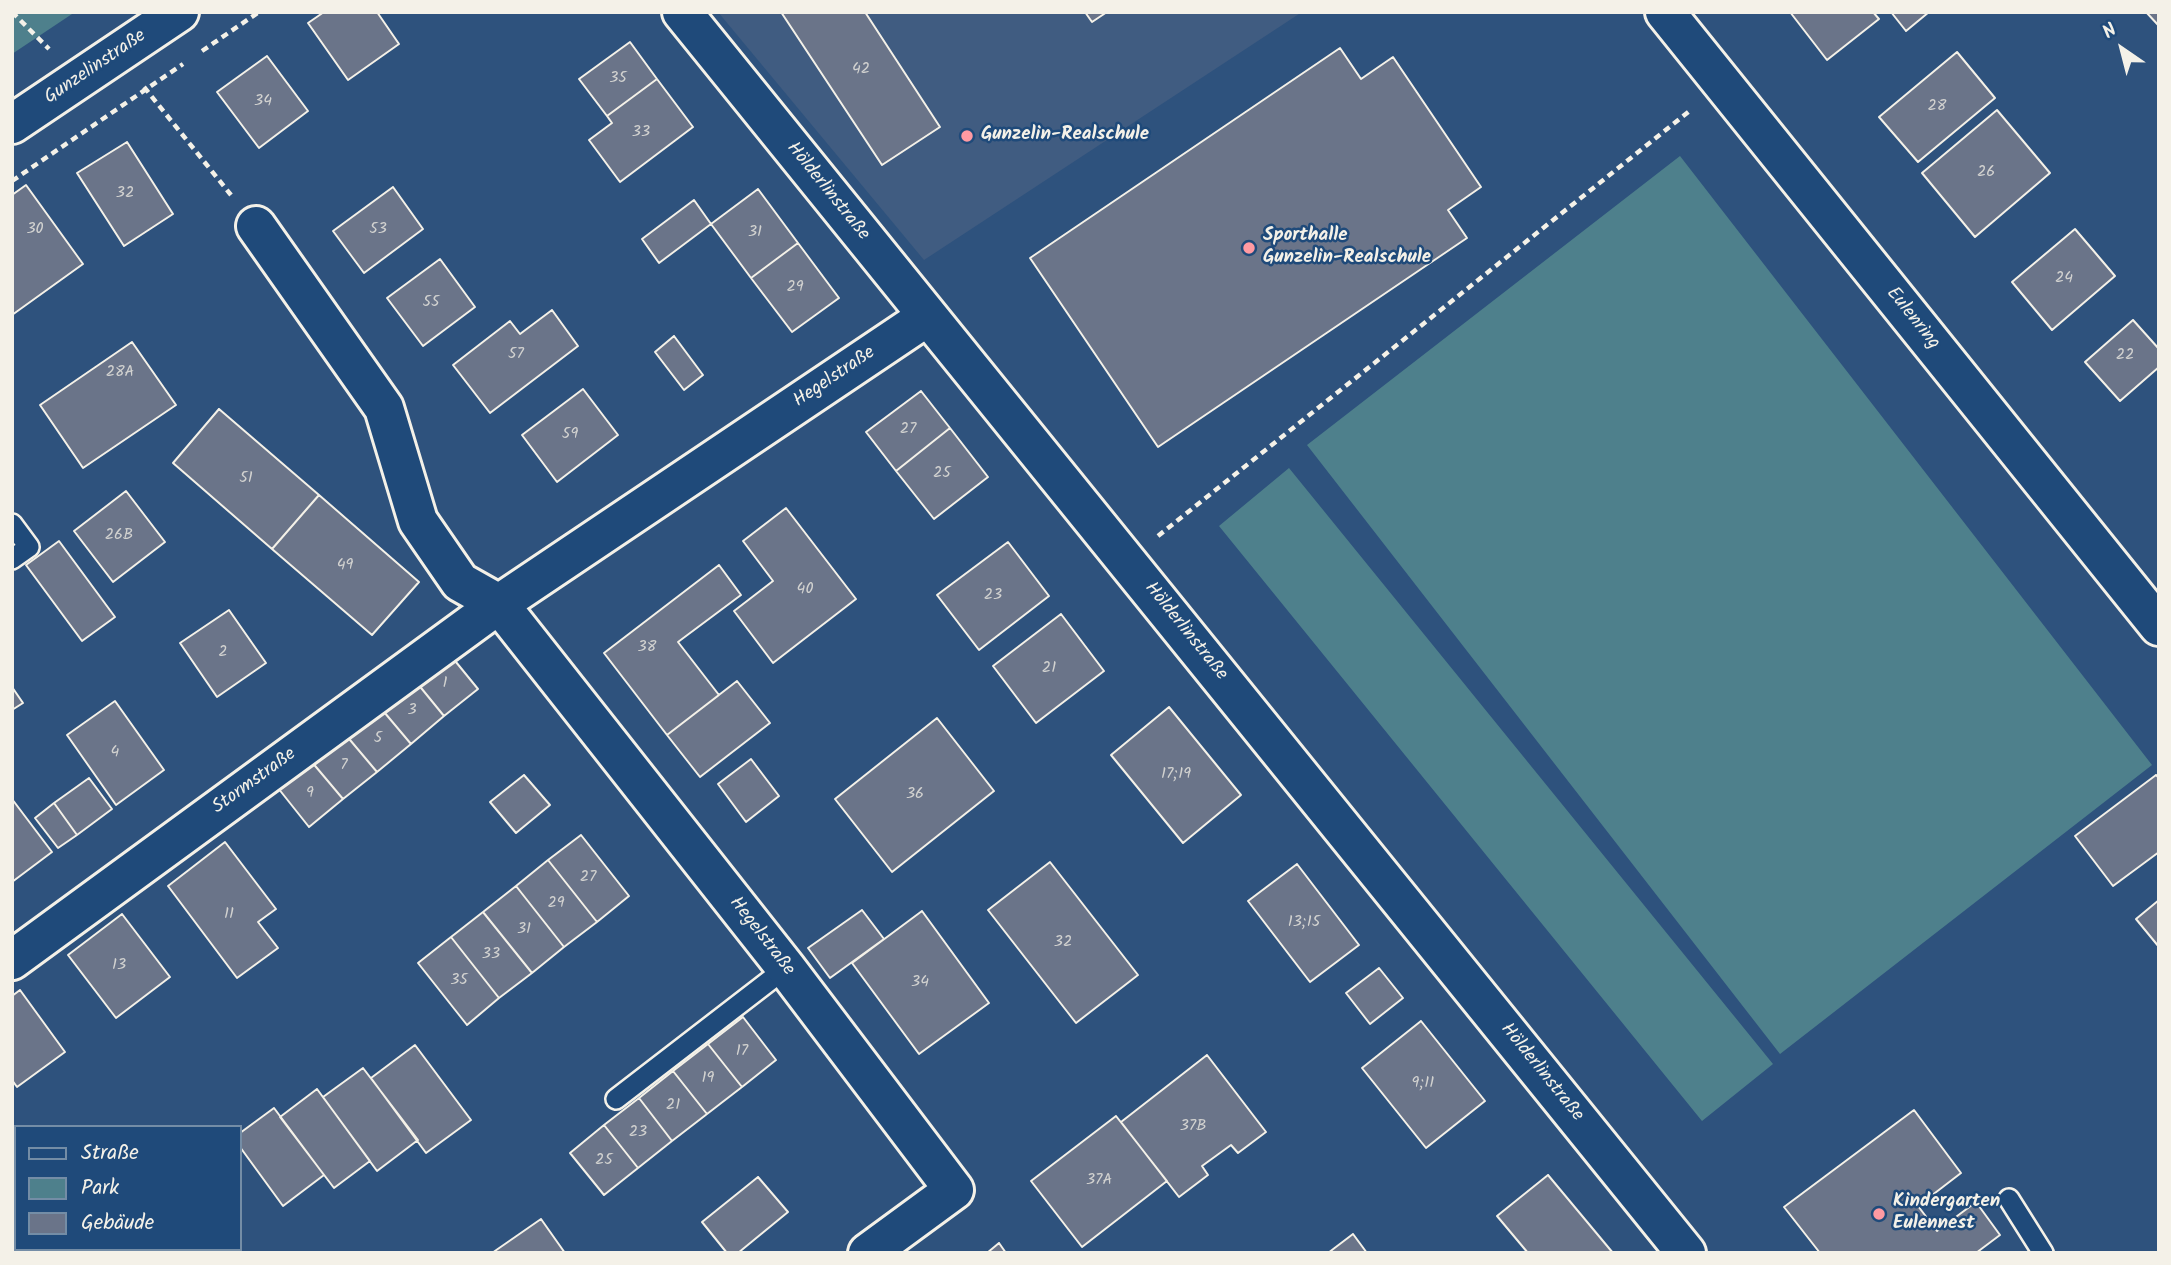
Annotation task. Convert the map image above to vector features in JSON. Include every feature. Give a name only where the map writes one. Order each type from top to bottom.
[{"type":"street","name":"Gunzelinstraße","points":[[12,124],[179,12]]},
{"type":"street","name":"Hölderlinstraße","points":[[682,12],[1686,1253]]},
{"type":"street","name":"Eulenring","points":[[1665,12],[2159,626]]},
{"type":"street","name":"Hegelstraße","points":[[256,226],[384,408],[418,521],[460,582],[499,604],[786,968],[954,1190],[869,1253]]},
{"type":"street","name":"Hegelstraße","points":[[499,604],[928,316]]},
{"type":"street","name":"Stormstraße","points":[[12,960],[499,604]]},
{"type":"lane","points":[[12,524],[29,547],[12,559]]},
{"type":"lane","points":[[616,1099],[786,968]]},
{"type":"lane","points":[[2009,1199],[2043,1253]]},
{"type":"path","points":[[12,12],[79,80]]},
{"type":"path","points":[[12,181],[259,12]]},
{"type":"path","points":[[117,54],[256,226]]},
{"type":"path","points":[[1127,561],[1723,84]]},
{"type":"shaded area","name":"Gunzelin-Realschule","points":[[718,12],[1302,12],[924,260]]},
{"type":"green space","points":[[12,12],[75,12],[12,54]]},
{"type":"green space","points":[[1680,156],[2152,765],[1780,1054],[1307,445]]},
{"type":"green space","points":[[1289,468],[1773,1064],[1702,1121],[1219,526]]},
{"type":"building","points":[[324,12],[377,12],[399,44],[348,80],[308,23]]},
{"type":"building","name":"Gunzelin-Realschule","points":[[781,12],[865,12],[940,127],[882,165]]},
{"type":"building","points":[[1085,12],[1107,12],[1092,22]]},
{"type":"building","points":[[1790,12],[1873,12],[1879,19],[1827,60]]},
{"type":"building","points":[[1891,12],[1929,12],[1906,31]]},
{"type":"building","points":[[2146,12],[2159,12],[2159,26]]},
{"type":"building","points":[[630,42],[657,79],[607,116],[579,79]]},
{"type":"building","name":"Sporthalle Gunzelin-Realschule","points":[[1340,48],[1361,79],[1393,57],[1481,187],[1448,210],[1467,238],[1158,447],[1030,258]]},
{"type":"building","points":[[1957,52],[1995,98],[1918,162],[1879,117]]},
{"type":"building","points":[[267,56],[308,111],[259,148],[217,92]]},
{"type":"building","points":[[657,79],[693,127],[620,182],[589,140],[612,123],[607,116]]},
{"type":"building","points":[[1997,110],[2050,173],[1975,237],[1922,173]]},
{"type":"building","points":[[127,142],[173,214],[124,246],[77,173]]},
{"type":"building","points":[[26,185],[83,264],[12,315],[12,195]]},
{"type":"building","points":[[393,187],[423,229],[364,273],[333,231]]},
{"type":"building","points":[[758,189],[798,243],[751,278],[711,224]]},
{"type":"building","points":[[694,200],[711,224],[659,263],[642,239]]},
{"type":"building","points":[[2075,229],[2115,276],[2052,330],[2012,282]]},
{"type":"building","points":[[798,243],[839,298],[792,332],[751,278]]},
{"type":"building","points":[[440,259],[475,307],[423,346],[387,298]]},
{"type":"building","points":[[552,310],[578,346],[490,413],[453,365],[510,321],[520,334]]},
{"type":"building","points":[[2133,320],[2159,349],[2159,367],[2120,401],[2085,362]]},
{"type":"building","points":[[674,336],[703,375],[684,390],[655,352]]},
{"type":"building","points":[[132,342],[176,405],[83,468],[40,405]]},
{"type":"building","points":[[583,389],[618,435],[557,482],[522,435]]},
{"type":"building","points":[[921,391],[950,428],[896,471],[866,432]]},
{"type":"building","points":[[219,409],[319,495],[272,549],[173,463]]},
{"type":"building","points":[[950,428],[988,477],[934,519],[896,471]]},
{"type":"building","points":[[126,491],[165,542],[113,582],[74,531]]},
{"type":"building","points":[[319,495],[419,582],[372,635],[272,549]]},
{"type":"building","points":[[786,508],[856,599],[773,663],[734,611],[773,581],[743,541]]},
{"type":"building","points":[[59,541],[115,617],[82,641],[26,565]]},
{"type":"building","points":[[1008,542],[1049,596],[979,650],[937,595]]},
{"type":"building","points":[[719,565],[741,595],[678,642],[719,695],[667,735],[604,653]]},
{"type":"building","points":[[229,610],[266,663],[217,697],[180,643]]},
{"type":"building","points":[[1061,614],[1104,671],[1036,723],[993,666]]},
{"type":"building","points":[[447,651],[478,689],[444,716],[413,678]]},
{"type":"building","points":[[413,678],[444,716],[411,744],[379,706]]},
{"type":"building","points":[[737,681],[770,723],[700,777],[667,735]]},
{"type":"building","points":[[12,687],[23,703],[12,710]]},
{"type":"building","points":[[115,701],[164,770],[116,805],[67,735]]},
{"type":"building","points":[[379,706],[411,744],[377,772],[345,734]]},
{"type":"building","points":[[1169,707],[1241,795],[1183,843],[1111,755]]},
{"type":"building","points":[[937,718],[994,791],[892,872],[835,799]]},
{"type":"building","points":[[345,734],[377,772],[343,799],[311,761]]},
{"type":"building","points":[[751,759],[779,796],[746,822],[718,784]]},
{"type":"building","points":[[311,761],[343,799],[309,827],[278,788]]},
{"type":"building","points":[[524,775],[550,805],[516,833],[490,802]]},
{"type":"building","points":[[2156,775],[2159,778],[2159,852],[2113,886],[2075,836]]},
{"type":"building","points":[[89,778],[112,809],[77,835],[54,803]]},
{"type":"building","points":[[12,799],[52,852],[12,882]]},
{"type":"building","points":[[54,803],[77,835],[58,848],[35,818]]},
{"type":"building","points":[[581,835],[629,896],[597,922],[548,860]]},
{"type":"building","points":[[225,842],[276,909],[258,922],[278,948],[237,978],[168,886]]},
{"type":"building","points":[[548,860],[597,922],[564,947],[516,886]]},
{"type":"building","points":[[1050,862],[1138,975],[1076,1023],[988,910]]},
{"type":"building","points":[[1297,864],[1359,945],[1310,982],[1248,901]]},
{"type":"building","points":[[516,886],[564,947],[532,973],[483,912]]},
{"type":"building","points":[[2159,900],[2159,947],[2136,919]]},
{"type":"building","points":[[862,910],[884,939],[830,978],[808,948]]},
{"type":"building","points":[[922,911],[989,1003],[919,1054],[852,963]]},
{"type":"building","points":[[483,912],[532,973],[499,998],[451,937]]},
{"type":"building","points":[[122,914],[170,977],[116,1018],[68,955]]},
{"type":"building","points":[[451,937],[499,998],[467,1025],[418,963]]},
{"type":"building","points":[[1379,968],[1403,998],[1370,1024],[1346,993]]},
{"type":"building","points":[[20,990],[65,1052],[17,1087],[12,1080],[12,996]]},
{"type":"building","points":[[743,1017],[776,1060],[742,1087],[708,1044]]},
{"type":"building","points":[[1421,1021],[1485,1101],[1426,1148],[1362,1068]]},
{"type":"building","points":[[708,1044],[742,1087],[707,1114],[673,1071]]},
{"type":"building","points":[[415,1045],[471,1120],[426,1153],[371,1078]]},
{"type":"building","points":[[1207,1055],[1266,1132],[1238,1153],[1231,1145],[1202,1166],[1208,1175],[1179,1197],[1121,1122]]},
{"type":"building","points":[[363,1068],[418,1140],[377,1171],[323,1097]]},
{"type":"building","points":[[673,1071],[707,1114],[672,1141],[639,1098]]},
{"type":"building","points":[[317,1089],[370,1161],[334,1188],[280,1117]]},
{"type":"building","points":[[639,1098],[672,1141],[638,1168],[604,1125]]},
{"type":"building","points":[[274,1108],[324,1175],[283,1206],[242,1150],[242,1132]]},
{"type":"building","points":[[1914,1110],[1961,1173],[1918,1206],[1937,1231],[1976,1202],[2000,1235],[1976,1253],[1820,1253],[1784,1207]]},
{"type":"building","points":[[1116,1116],[1167,1181],[1082,1247],[1031,1181]]},
{"type":"building","points":[[604,1125],[638,1168],[604,1195],[570,1153]]},
{"type":"building","points":[[1548,1175],[1613,1253],[1528,1253],[1497,1216]]},
{"type":"building","points":[[758,1177],[788,1212],[738,1253],[727,1253],[702,1222]]},
{"type":"building","points":[[541,1219],[565,1253],[492,1253]]},
{"type":"building","points":[[1353,1234],[1367,1253],[1328,1253]]},
{"type":"building","points":[[999,1243],[1006,1253],[987,1253]]},
{"type":"building","points":[[80,1251],[82,1253],[51,1253]]},
{"type":"building","points":[[80,1251],[198,1251],[196,1253]]},
{"type":"place","name":"Gunzelin-Realschule","points":[[967,136]]},
{"type":"place","name":"Sporthalle Gunzelin-Realschule","points":[[1249,248]]},
{"type":"place","name":"Kindergarten Eulennest","points":[[1879,1214]]}]
